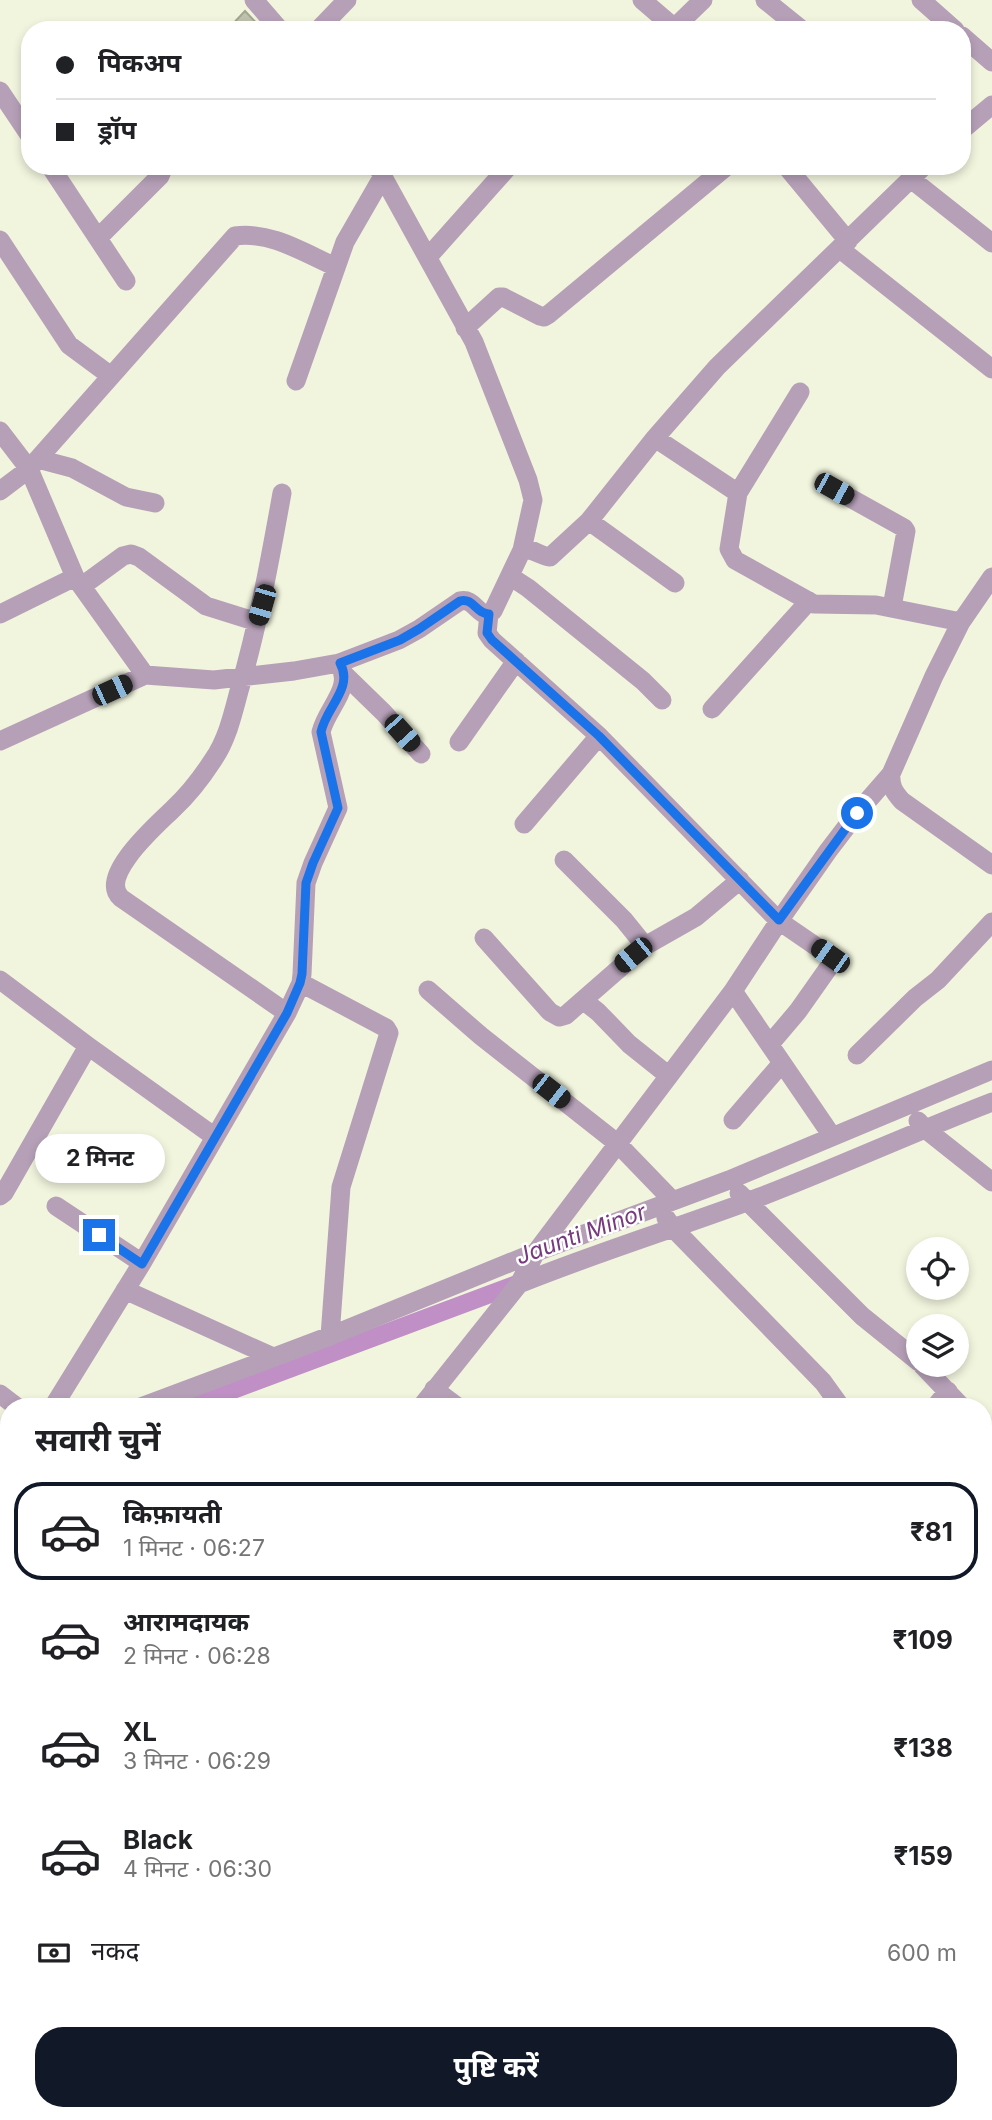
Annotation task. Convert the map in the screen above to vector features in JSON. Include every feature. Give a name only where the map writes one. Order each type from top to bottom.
[{"type":"street","points":[[254,0],[272,21]]},
{"type":"street","points":[[327,21],[347,0]]},
{"type":"street","points":[[642,0],[666,21]]},
{"type":"street","points":[[683,21],[703,0]]},
{"type":"street","points":[[765,0],[791,21]]},
{"type":"street","points":[[921,0],[945,21]]},
{"type":"street","points":[[971,44],[992,62]]},
{"type":"street","points":[[0,91],[21,122]]},
{"type":"street","points":[[971,122],[992,105]]},
{"type":"street","points":[[56,175],[126,281]]},
{"type":"street","points":[[98,238],[160,175]]},
{"type":"street","points":[[296,381],[345,242],[378,175]]},
{"type":"street","points":[[382,175],[474,342],[532,489],[533,500],[522,550],[511,577],[489,614],[487,633],[599,736],[779,920],[830,956],[831,962],[798,1010],[770,1044]]},
{"type":"street","points":[[428,257],[501,175]]},
{"type":"street","points":[[465,328],[499,297],[540,316],[550,314],[716,175]]},
{"type":"street","points":[[793,175],[844,245],[992,369]]},
{"type":"street","points":[[522,550],[529,549],[539,555],[550,556],[589,521],[655,438],[717,367],[915,175]]},
{"type":"street","points":[[919,175],[992,243]]},
{"type":"street","points":[[0,491],[34,464],[235,236],[257,235],[274,239],[336,267]]},
{"type":"street","points":[[0,240],[69,345],[111,376]]},
{"type":"street","points":[[800,392],[738,493],[729,549],[731,555],[735,560],[814,604],[853,603],[892,607],[961,622]]},
{"type":"street","points":[[0,431],[34,464],[78,581],[145,675]]},
{"type":"street","points":[[655,438],[738,493]]},
{"type":"street","points":[[34,464],[72,468],[125,496],[155,503]]},
{"type":"street","points":[[834,489],[904,527],[906,531],[892,607]]},
{"type":"street","points":[[282,493],[257,622],[221,748],[174,808],[135,846],[119,873],[116,889],[121,898],[287,1013]]},
{"type":"street","points":[[589,521],[675,583]]},
{"type":"street","points":[[0,614],[78,581],[131,554],[206,606],[257,622]]},
{"type":"street","points":[[511,577],[643,681],[662,700]]},
{"type":"street","points":[[428,1398],[733,991],[828,851],[891,774],[961,622],[992,577]]},
{"type":"street","points":[[0,741],[145,675],[214,680],[342,669],[400,640],[460,601],[465,600],[480,612],[489,614]]},
{"type":"street","points":[[712,709],[809,601]]},
{"type":"street","points":[[459,742],[516,661]]},
{"type":"street","points":[[342,669],[421,754]]},
{"type":"street","points":[[59,1398],[142,1264],[287,1013],[300,983],[306,883],[338,808],[321,732],[323,723],[344,685],[342,669]]},
{"type":"street","points":[[524,824],[599,736]]},
{"type":"street","points":[[891,774],[893,791],[902,801],[992,865]]},
{"type":"street","points":[[564,860],[624,920],[645,946]]},
{"type":"street","points":[[484,938],[554,1016],[566,1015],[645,946],[696,917],[740,880]]},
{"type":"street","points":[[857,1055],[915,998],[938,980],[992,922]]},
{"type":"street","points":[[0,979],[215,1137]]},
{"type":"street","points":[[300,983],[389,1032],[341,1186],[330,1336]]},
{"type":"street","points":[[428,990],[481,1036],[617,1143],[667,1214],[823,1382],[835,1398]]},
{"type":"street","points":[[733,991],[832,1136]]},
{"type":"street","points":[[584,1001],[629,1044],[669,1076]]},
{"type":"street","points":[[0,1196],[88,1046]]},
{"type":"street","points":[[733,1120],[782,1063]]},
{"type":"street","points":[[165,1398],[330,1336],[526,1269],[737,1190],[915,1117],[992,1070]]},
{"type":"street","points":[[526,1269],[737,1190],[832,1136],[992,1102]]},
{"type":"street","points":[[915,1117],[992,1182]]},
{"type":"street","points":[[737,1190],[862,1316],[906,1352]]},
{"type":"street","points":[[56,1206],[142,1264]]},
{"type":"street","points":[[125,1290],[273,1357]]},
{"type":"street","points":[[933,1377],[954,1398]]},
{"type":"street","points":[[434,1389],[446,1398]]},
{"type":"street","points":[[942,1398],[948,1391]]},
{"type":"building","points":[[245,11],[254,21],[236,21]]},
{"type":"waterway","name":"Jaunti Minor","points":[[211,1398],[525,1281]]},
{"type":"route","points":[[99,1235],[142,1264],[294,998],[302,974],[306,883],[338,808],[321,732],[323,723],[344,685],[345,675],[340,663],[400,640],[460,601],[471,603],[480,612],[489,614],[487,633],[492,640],[599,736],[779,920],[857,813]]}]
